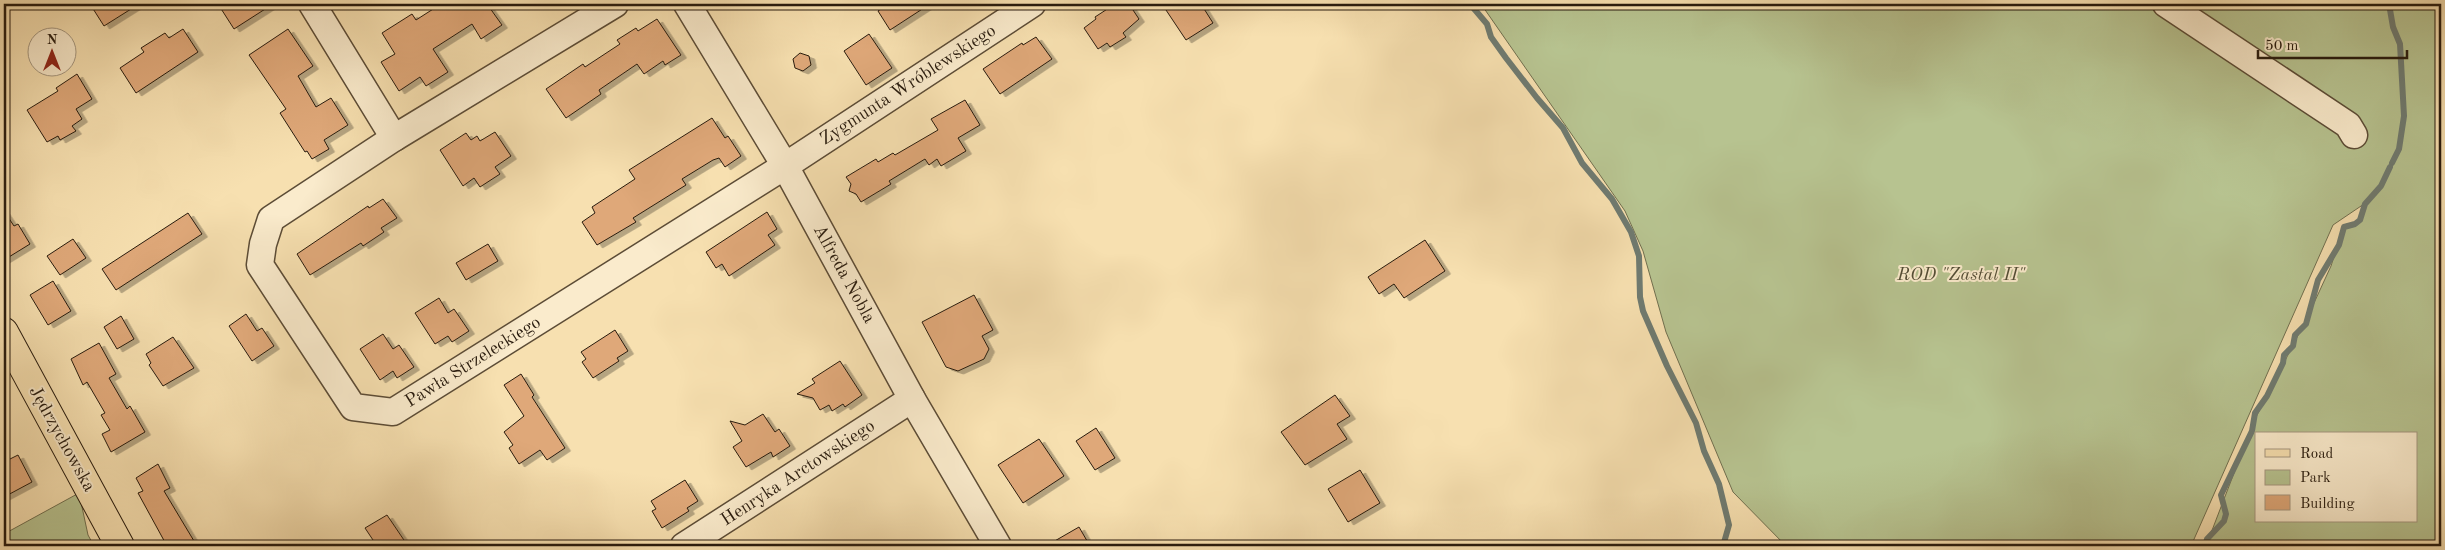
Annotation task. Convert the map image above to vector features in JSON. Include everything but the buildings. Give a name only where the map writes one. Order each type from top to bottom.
[{"type":"main road","name":"Jędrzychowska","points":[[4,332],[120,546]]},
{"type":"street","points":[[312,4],[394,138]]},
{"type":"street","name":"Pawła Strzeleckiego","points":[[615,4],[394,138],[271,219],[263,244],[260,265],[353,407],[393,412],[785,166]]},
{"type":"street","name":"Alfreda Nobla","points":[[687,4],[785,166],[912,399],[998,546]]},
{"type":"street","name":"Zygmunta Wróblewskiego","points":[[785,166],[1032,4]]},
{"type":"street","points":[[2166,4],[2348,125],[2354,135]]},
{"type":"street","name":"Henryka Arctowskiego","points":[[684,546],[912,399]]},
{"type":"green space","name":"ROD \"Zastal II\"","points":[[1481,4],[2441,4],[2441,546],[2206,546],[2254,421],[2308,316],[2331,266],[2343,229],[2358,222],[2364,204],[2333,225],[2191,546],[1786,546],[1733,492],[1666,332],[1643,251],[1625,211]]},
{"type":"green space","points":[[79,493],[88,535],[94,546],[4,546],[4,534]]},
{"type":"waterway","points":[[1470,4],[1487,24],[1491,37],[1506,58],[1563,128],[1582,163],[1612,199],[1631,232],[1639,256],[1640,297],[1643,311],[1667,366],[1696,423],[1704,451],[1719,484],[1729,525],[1723,546]]},
{"type":"waterway","points":[[2389,4],[2393,27],[2400,44],[2404,116],[2399,149],[2392,163]]},
{"type":"waterway","points":[[2205,546],[2207,539],[2224,521],[2226,514],[2221,495],[2252,431],[2255,413],[2267,396],[2283,363],[2284,355],[2293,346],[2295,335],[2306,324],[2318,280],[2339,245],[2344,227],[2355,224],[2360,220],[2365,204],[2381,186],[2390,167]]}]
